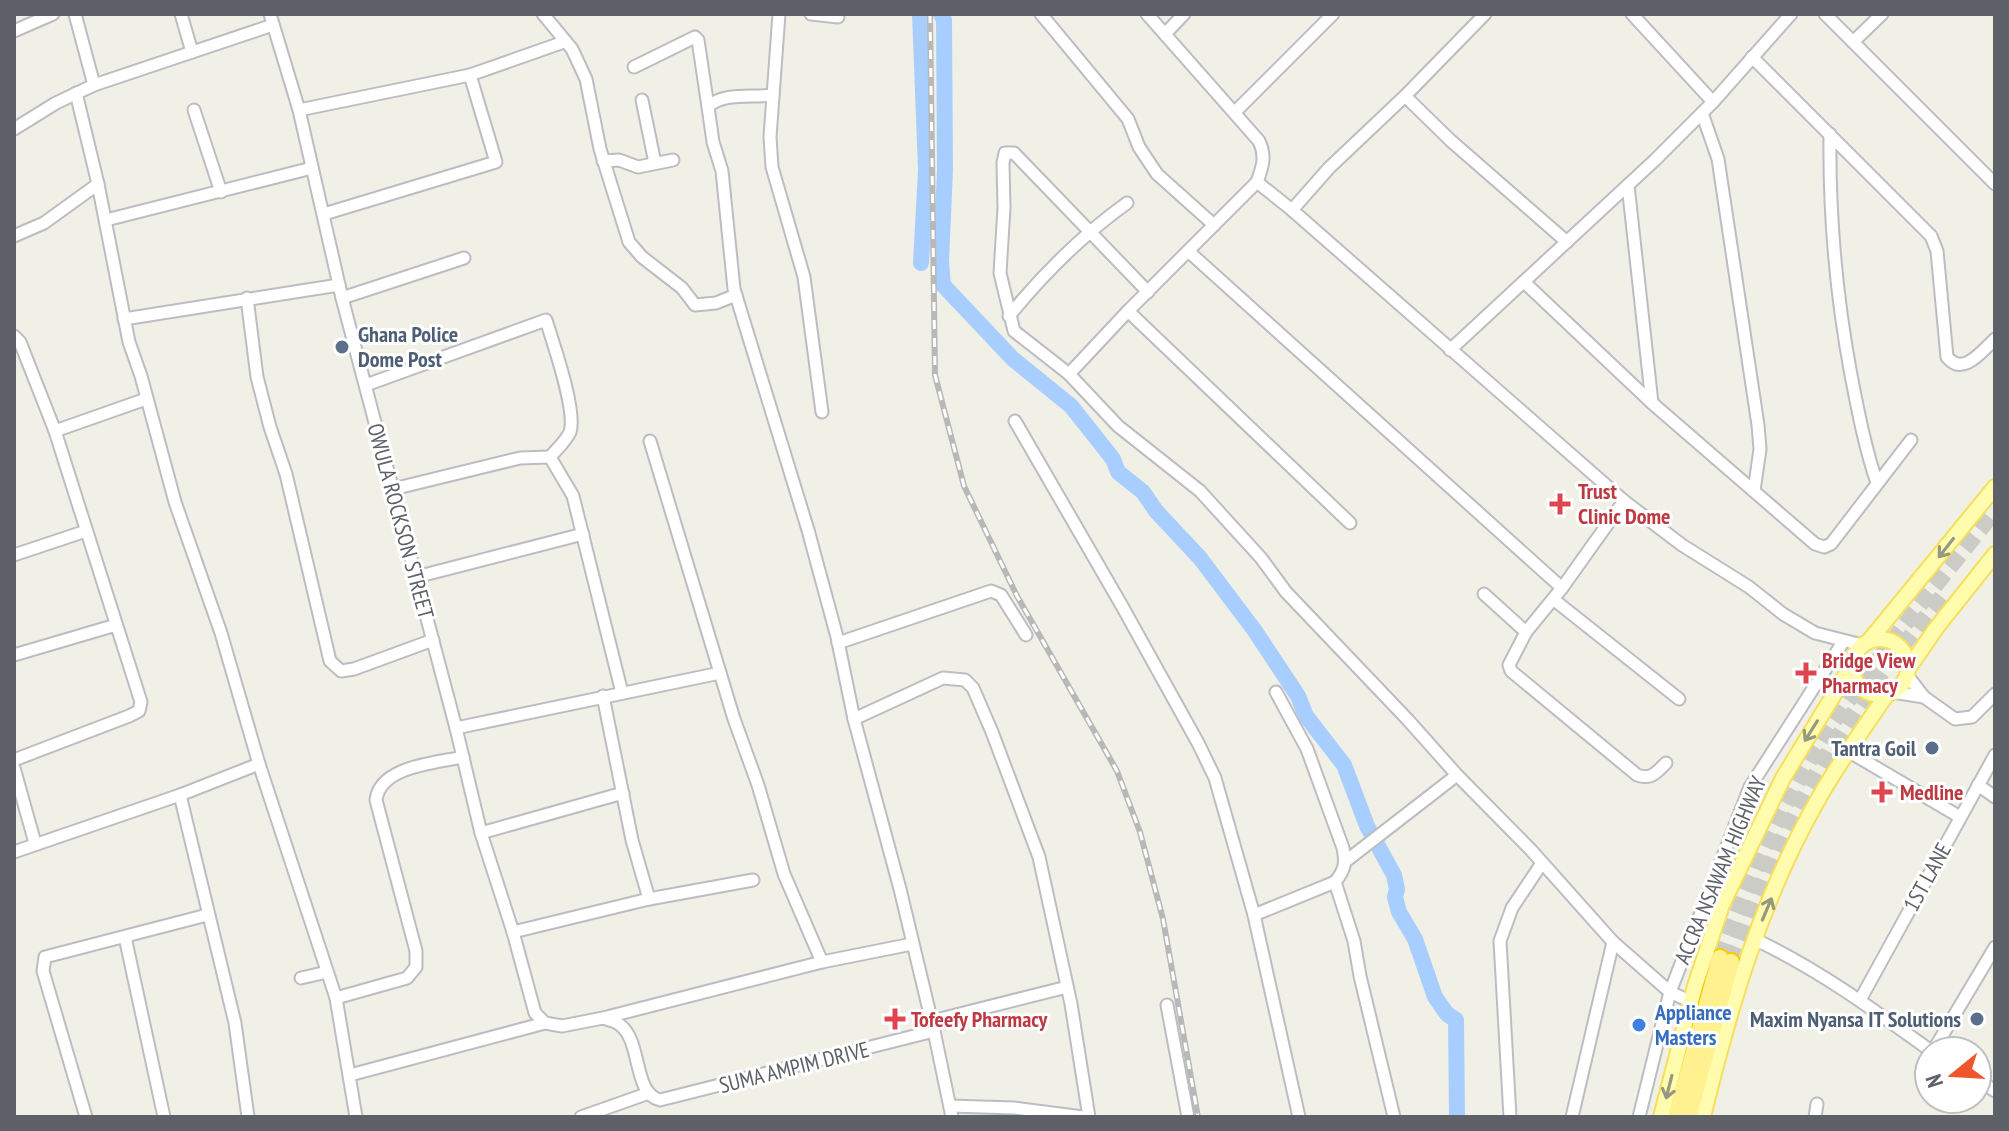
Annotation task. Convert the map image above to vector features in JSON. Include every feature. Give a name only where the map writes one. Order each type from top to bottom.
[{"type":"highway","points":[[1676,1117],[1725,960],[1688,1117]]},
{"type":"main road","points":[[1661,1117],[1691,1002],[1722,905],[1783,778],[1866,643],[1995,487]]},
{"type":"main road","points":[[1703,1117],[1754,939],[1790,854],[1819,797],[1890,693],[1904,682],[1937,627],[1995,554]]},
{"type":"main road","points":[[1866,643],[1884,639],[1893,642],[1906,655],[1908,672]]},
{"type":"main road","points":[[1852,663],[1855,680],[1863,689],[1872,694],[1890,693]]},
{"type":"street","points":[[14,31],[53,14]]},
{"type":"street","points":[[75,14],[94,85]]},
{"type":"street","points":[[181,14],[192,52]]},
{"type":"street","points":[[543,14],[579,62],[586,79],[603,161],[629,242],[642,257],[682,288],[695,305],[716,303],[736,295]]},
{"type":"street","points":[[779,14],[770,137],[772,167],[804,277],[822,412]]},
{"type":"street","points":[[811,14],[838,17]]},
{"type":"street","points":[[1041,14],[1128,119],[1139,147],[1157,174],[1214,225]]},
{"type":"street","points":[[1069,374],[1257,182],[1263,167],[1264,153],[1259,141],[1147,14]]},
{"type":"street","points":[[1165,34],[1184,14]]},
{"type":"street","points":[[1235,112],[1333,14]]},
{"type":"street","points":[[1292,210],[1329,168],[1485,14]]},
{"type":"street","points":[[1632,14],[1713,102]]},
{"type":"street","points":[[1450,350],[1702,113],[1791,14]]},
{"type":"street","points":[[1825,14],[1995,184]]},
{"type":"street","points":[[1853,42],[1882,14]]},
{"type":"street","points":[[14,129],[94,85],[192,52],[272,17]]},
{"type":"street","name":"OWULA ROCKSON STREET","points":[[272,17],[299,110],[342,298],[481,833],[535,1013],[545,1023]]},
{"type":"street","points":[[634,67],[695,37],[698,40],[713,142],[722,171],[736,295],[808,530],[838,643],[854,719],[900,889],[951,1112],[1014,1108],[1083,1117]]},
{"type":"street","points":[[299,110],[470,75],[564,42]]},
{"type":"street","points":[[1752,57],[1931,236],[1937,251],[1947,357],[1953,364],[1961,366],[1969,363],[1995,339]]},
{"type":"street","points":[[324,214],[496,162],[470,75]]},
{"type":"street","points":[[76,93],[106,220],[124,319],[175,502],[221,633],[259,764],[336,998],[356,1117]]},
{"type":"street","points":[[708,107],[725,98],[773,95]]},
{"type":"street","points":[[1405,96],[1450,140],[1567,242]]},
{"type":"street","points":[[642,100],[655,163]]},
{"type":"street","points":[[194,110],[221,192]]},
{"type":"street","points":[[1702,113],[1718,159],[1758,425],[1760,449],[1754,491]]},
{"type":"street","points":[[1830,134],[1831,210],[1843,329],[1865,444],[1877,483]]},
{"type":"street","points":[[1148,292],[1014,153],[1005,153],[1000,273],[1014,331],[1069,374],[1118,426],[1200,491],[1261,558],[1286,592],[1613,942],[1670,992],[1691,1002]]},
{"type":"street","points":[[603,161],[619,160],[638,167],[673,160]]},
{"type":"street","points":[[106,220],[312,168]]},
{"type":"street","points":[[1257,182],[1624,501],[1682,545],[1815,633],[1840,643],[1866,643]]},
{"type":"street","points":[[14,236],[44,223],[98,184]]},
{"type":"street","points":[[1628,185],[1652,403]]},
{"type":"street","points":[[1009,316],[1038,281],[1089,231],[1127,203]]},
{"type":"street","points":[[1188,251],[1562,588]]},
{"type":"street","points":[[342,298],[464,258]]},
{"type":"street","points":[[1524,282],[1652,403],[1815,544],[1824,547],[1831,544],[1911,440]]},
{"type":"street","points":[[124,319],[339,285]]},
{"type":"street","points":[[247,298],[257,377],[286,474],[330,661],[341,671],[354,669],[433,640]]},
{"type":"street","points":[[1128,311],[1350,523]]},
{"type":"street","points":[[366,385],[546,320],[561,374],[572,423],[567,437],[550,457],[520,458],[393,489]]},
{"type":"street","points":[[14,336],[20,342],[55,431],[141,702],[139,711],[14,760]]},
{"type":"street","points":[[55,431],[146,399]]},
{"type":"street","points":[[1015,421],[1215,778],[1254,915],[1299,1117]]},
{"type":"street","points":[[650,441],[784,874],[822,962]]},
{"type":"street","points":[[550,457],[573,496],[622,693]]},
{"type":"street","points":[[1624,501],[1562,588],[1526,632],[1510,661],[1511,671],[1637,775],[1645,778],[1652,776],[1666,763]]},
{"type":"street","points":[[14,555],[86,531]]},
{"type":"street","points":[[416,577],[583,534]]},
{"type":"street","points":[[838,643],[991,591],[1001,595],[1026,635]]},
{"type":"street","points":[[1484,594],[1526,632]]},
{"type":"street","points":[[1553,599],[1679,699]]},
{"type":"street","points":[[14,655],[116,625]]},
{"type":"street","points":[[1840,643],[1852,663]]},
{"type":"street","name":"ACCRA NSAWAM HIGHWAY","points":[[1639,1117],[1670,992],[1750,787],[1840,643]]},
{"type":"street","points":[[1908,672],[1924,697],[1955,719],[1967,719],[1995,694]]},
{"type":"street","points":[[456,728],[720,673]]},
{"type":"street","points":[[854,719],[943,678],[965,680],[973,688],[1039,857],[1067,987],[1089,1117]]},
{"type":"street","points":[[1254,915],[1335,882],[1343,872],[1346,861],[1307,749],[1276,692]]},
{"type":"street","points":[[1890,693],[1924,697]]},
{"type":"street","points":[[603,696],[632,840],[649,899]]},
{"type":"street","points":[[1848,751],[1960,817]]},
{"type":"street","name":"1ST LANE","points":[[1860,1000],[1995,755]]},
{"type":"street","points":[[336,998],[407,978],[416,967],[416,951],[376,800],[377,791],[390,776],[463,757]]},
{"type":"street","points":[[14,852],[180,795],[259,764]]},
{"type":"street","points":[[14,768],[35,843]]},
{"type":"street","points":[[1346,861],[1457,775]]},
{"type":"street","points":[[1978,785],[1995,797]]},
{"type":"street","points":[[481,833],[623,793]]},
{"type":"street","points":[[180,795],[235,1023],[248,1117]]},
{"type":"street","points":[[1510,1117],[1500,941],[1512,908],[1542,863]]},
{"type":"street","points":[[513,932],[649,899],[753,880]]},
{"type":"street","points":[[1335,882],[1354,941],[1394,1117]]},
{"type":"street","points":[[86,1117],[42,963],[45,957],[207,915]]},
{"type":"street","points":[[125,937],[164,1117]]},
{"type":"street","points":[[1754,939],[1784,953],[1860,1000],[1913,1038]]},
{"type":"street","points":[[1572,1117],[1613,942]]},
{"type":"street","points":[[350,1075],[545,1023],[562,1026],[603,1018],[822,962],[912,944]]},
{"type":"street","points":[[1942,1035],[1995,947]]},
{"type":"street","points":[[301,978],[327,972]]},
{"type":"street","name":"SUMA AMPIM DRIVE","points":[[581,1117],[651,1096],[660,1100],[676,1096],[1067,987]]},
{"type":"street","points":[[1167,1005],[1188,1117]]},
{"type":"street","points":[[603,1018],[619,1023],[628,1033],[651,1096]]},
{"type":"street","points":[[1815,1117],[1817,1104]]},
{"type":"waterway","points":[[920,14],[926,170],[921,263]]},
{"type":"waterway","points":[[941,14],[944,20],[943,285],[1013,359],[1071,406],[1113,459],[1118,472],[1143,492],[1156,511],[1200,558],[1255,631],[1298,696],[1306,716],[1344,765],[1367,826],[1394,875],[1399,912],[1415,939],[1435,997],[1447,1014],[1456,1020],[1457,1117]]},
{"type":"tunnel","points":[[1720,958],[1768,840],[1812,756],[1868,673],[1995,511]]},
{"type":"tunnel","points":[[1731,962],[1755,901],[1811,783],[1868,692],[1943,595]]},
{"type":"railway","points":[[930,14],[935,375],[964,486],[1017,596],[1117,771],[1140,832],[1163,919],[1198,1117]]},
{"type":"place","name":"Ghana Police Dome Post","points":[[342,347]]},
{"type":"place","name":"Trust Clinic Dome","points":[[1560,504]]},
{"type":"place","name":"Bridge View Pharmacy","points":[[1806,673]]},
{"type":"place","name":"Tantra Goil","points":[[1932,748]]},
{"type":"place","name":"Medline","points":[[1882,792]]},
{"type":"place","name":"Tofeefy Pharmacy","points":[[895,1019]]},
{"type":"place","name":"Maxim Nyansa IT Solutions","points":[[1977,1019]]},
{"type":"place","name":"Appliance Masters","points":[[1639,1025]]}]
